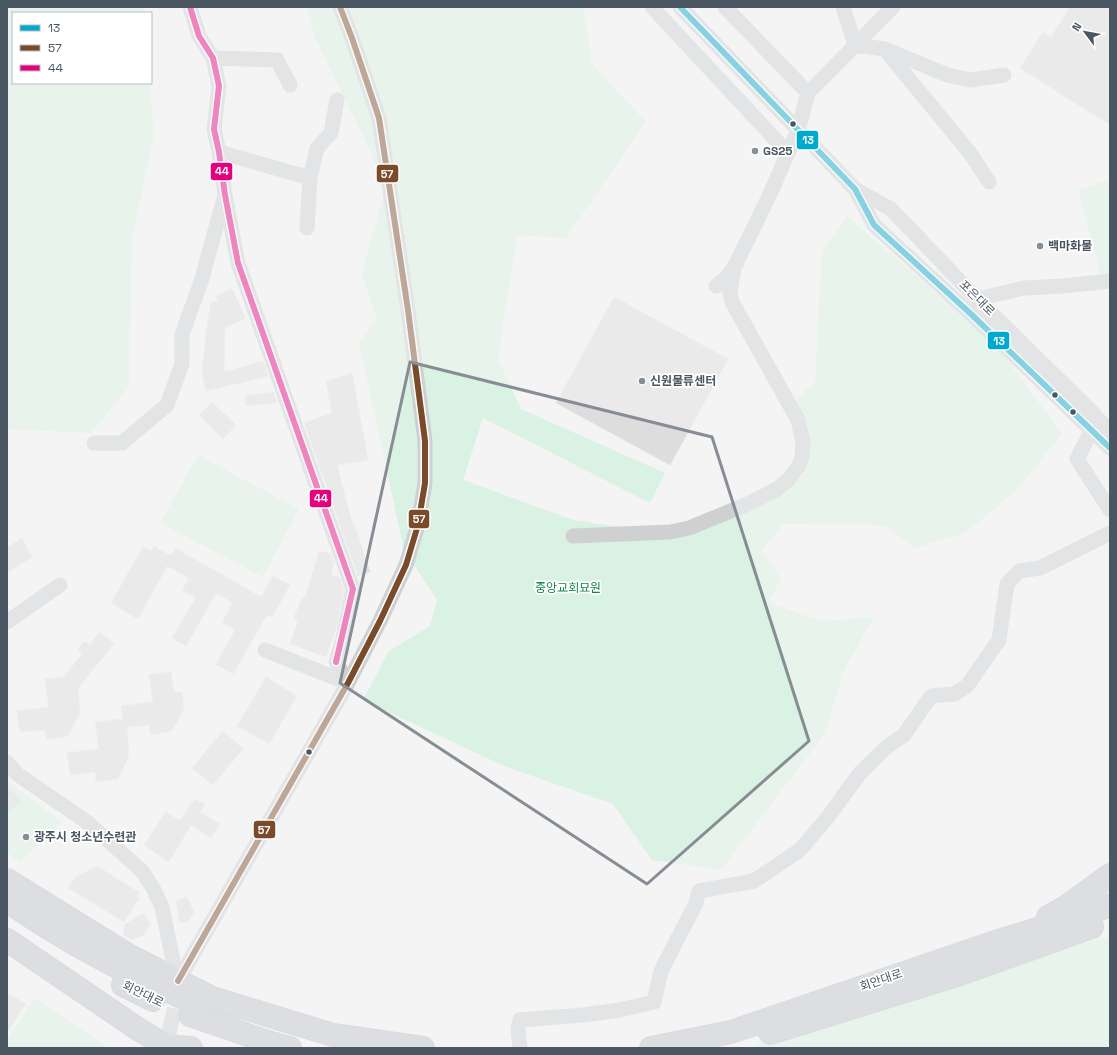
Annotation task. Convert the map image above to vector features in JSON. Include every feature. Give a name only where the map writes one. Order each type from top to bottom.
[{"type":"highway","points":[[1012,936],[1066,907],[1110,875]]},
{"type":"highway","points":[[7,880],[128,955],[183,1002],[268,1042],[290,1048]]},
{"type":"highway","name":"회안대로","points":[[7,901],[40,923],[116,967],[155,993]]},
{"type":"highway","name":"회안대로","points":[[651,1048],[731,1032],[868,984],[1012,936],[1081,916],[1110,905]]},
{"type":"highway","name":"회안대로","points":[[7,916],[62,952],[155,993]]},
{"type":"highway","name":"회안대로","points":[[718,1048],[960,974],[1110,920]]},
{"type":"highway","points":[[1072,934],[1110,929]]},
{"type":"highway","points":[[7,940],[166,1047],[191,1048]]},
{"type":"highway","points":[[155,993],[264,1027],[298,1036],[358,1048]]},
{"type":"highway","points":[[183,1002],[212,998],[333,1036],[423,1048]]},
{"type":"street","points":[[190,7],[199,36],[213,58],[219,86],[214,129],[238,263],[353,589],[343,638],[336,662],[348,683]]},
{"type":"street","points":[[166,1047],[183,1002],[380,621],[406,565],[418,525],[425,483],[425,441],[408,310],[379,118],[340,7]]},
{"type":"street","points":[[652,7],[788,153]]},
{"type":"street","name":"포은대로","points":[[680,7],[855,189],[874,224],[972,315],[1110,448]]},
{"type":"street","points":[[725,7],[808,92]]},
{"type":"street","points":[[843,7],[856,45]]},
{"type":"street","points":[[573,536],[670,532],[689,528],[750,503],[777,489],[788,480],[798,467],[802,457],[803,443],[798,420],[732,302],[730,283],[734,268],[798,130],[808,92],[893,7]]},
{"type":"street","points":[[856,45],[885,49],[947,75],[970,80],[1004,75]]},
{"type":"street","points":[[885,49],[970,153],[989,182]]},
{"type":"street","points":[[213,58],[277,60],[290,85]]},
{"type":"street","points":[[307,228],[310,178],[317,148],[332,133],[337,100]]},
{"type":"street","points":[[219,152],[310,178]]},
{"type":"street","name":"포은대로","points":[[855,189],[891,210],[977,299],[1091,411],[1110,432]]},
{"type":"street","points":[[94,443],[122,443],[167,405],[182,364],[182,334],[200,282],[225,195]]},
{"type":"street","points":[[716,286],[725,279],[734,268]]},
{"type":"street","points":[[977,299],[1024,288],[1110,281]]},
{"type":"street","points":[[1091,411],[1110,422]]},
{"type":"street","points":[[1092,430],[1077,459],[1110,510]]},
{"type":"street","points":[[520,1048],[518,1028],[520,1020],[583,1015],[612,1011],[654,1002],[661,971],[696,903],[699,891],[754,881],[800,850],[828,817],[860,773],[888,746],[904,735],[931,696],[954,694],[967,686],[999,640],[1007,584],[1019,570],[1040,568],[1110,533]]},
{"type":"street","points":[[7,622],[60,586]]},
{"type":"street","points":[[265,650],[348,683]]},
{"type":"street","points":[[7,762],[17,774],[87,822],[142,871],[153,888],[162,907],[183,1002]]},
{"type":"highlighted area","points":[[410,362],[712,437],[809,741],[647,884],[340,683]]},
{"type":"green space","points":[[7,7],[144,7],[145,12],[12,12],[12,84],[150,84],[154,134],[132,239],[129,387],[91,433],[7,429]]},
{"type":"green space","name":"중앙교회묘원","points":[[307,7],[583,7],[592,64],[646,122],[566,238],[517,235],[498,358],[521,409],[665,473],[650,503],[483,418],[463,480],[573,520],[620,527],[704,529],[787,490],[804,473],[809,448],[796,400],[815,381],[822,251],[847,216],[993,342],[1062,433],[1037,466],[1014,492],[965,533],[915,548],[884,525],[783,524],[762,551],[781,579],[769,602],[819,621],[874,617],[844,670],[824,735],[721,870],[652,860],[613,804],[504,766],[363,700],[389,651],[430,626],[437,600],[404,550],[359,343],[377,319],[362,273],[385,191],[370,150],[315,38]]},
{"type":"green space","points":[[1110,180],[1110,273],[1101,276],[1078,189]]},
{"type":"green space","points":[[198,455],[299,509],[263,577],[160,523]]},
{"type":"green space","name":"광주시 청소년수련관","points":[[7,781],[62,822],[19,862],[7,852]]},
{"type":"green space","points":[[1110,937],[1110,1048],[758,1048],[756,1045],[1092,941]]},
{"type":"green space","points":[[34,998],[109,1048],[7,1048],[7,1041]]},
{"type":"building","points":[[1070,7],[1110,7],[1110,125],[1020,68],[1043,32],[1051,37]]},
{"type":"building","points":[[232,288],[245,318],[225,328],[224,372],[263,361],[268,376],[206,391],[202,374],[206,332],[211,302],[218,301],[216,296]]},
{"type":"building","name":"신원물류센터","points":[[614,297],[728,359],[670,465],[556,403]]},
{"type":"building","points":[[352,373],[368,460],[337,465],[353,526],[355,526],[370,572],[358,576],[304,423],[332,413],[326,381]]},
{"type":"building","points":[[274,392],[277,403],[246,406],[245,396]]},
{"type":"building","points":[[212,402],[236,425],[223,439],[199,415]]},
{"type":"building","points":[[22,538],[32,557],[7,573],[7,548]]},
{"type":"building","points":[[154,546],[171,556],[175,548],[261,597],[273,576],[290,585],[272,617],[267,615],[233,674],[216,664],[235,630],[222,622],[233,603],[216,593],[186,646],[172,638],[196,597],[182,590],[189,578],[167,566],[138,619],[111,603],[143,547],[151,551]]},
{"type":"building","points":[[319,551],[331,554],[334,563],[331,575],[340,578],[344,590],[336,628],[326,657],[290,644],[298,620],[294,618],[302,597],[305,598]]},
{"type":"building","points":[[100,632],[114,644],[78,688],[80,713],[68,736],[47,739],[45,730],[20,732],[17,711],[49,707],[45,679],[64,677],[82,654],[77,650],[84,641],[89,645]]},
{"type":"building","points":[[171,672],[174,692],[182,692],[184,708],[172,731],[151,735],[149,725],[127,727],[129,756],[118,779],[96,782],[95,772],[70,775],[67,753],[99,749],[95,722],[123,719],[121,706],[153,702],[149,674]]},
{"type":"building","points":[[266,677],[297,696],[269,744],[237,726]]},
{"type":"building","points":[[223,731],[243,749],[213,785],[192,768]]},
{"type":"building","points":[[7,786],[22,801],[7,813]]},
{"type":"building","points":[[194,799],[205,804],[200,812],[220,824],[211,838],[191,825],[169,862],[144,845],[166,812],[180,821]]},
{"type":"building","points":[[97,866],[139,892],[136,897],[139,898],[124,922],[68,888],[76,877]]},
{"type":"building","points":[[187,897],[194,912],[187,922],[180,923],[176,901]]},
{"type":"building","points":[[144,913],[150,924],[144,935],[132,940],[123,935],[125,924]]},
{"type":"building","points":[[7,993],[26,1004],[7,1032]]},
{"type":"tunnel","points":[[171,1023],[179,991]]},
{"type":"transit line","name":"44","points":[[190,7],[199,36],[213,58],[219,86],[214,129],[238,263],[353,589],[336,662]]},
{"type":"transit line","name":"57","points":[[178,981],[348,683],[380,621],[406,565],[418,525],[425,483],[425,441],[408,310],[379,118],[340,7]]},
{"type":"transit line","name":"13","points":[[680,7],[855,189],[874,225],[972,315],[1110,448]]},
{"type":"place","name":"GS25","points":[[755,151]]},
{"type":"place","name":"백마화물","points":[[1040,246]]},
{"type":"place","name":"신원물류센터","points":[[642,381]]},
{"type":"place","name":"광주시 청소년수련관","points":[[26,837]]}]
